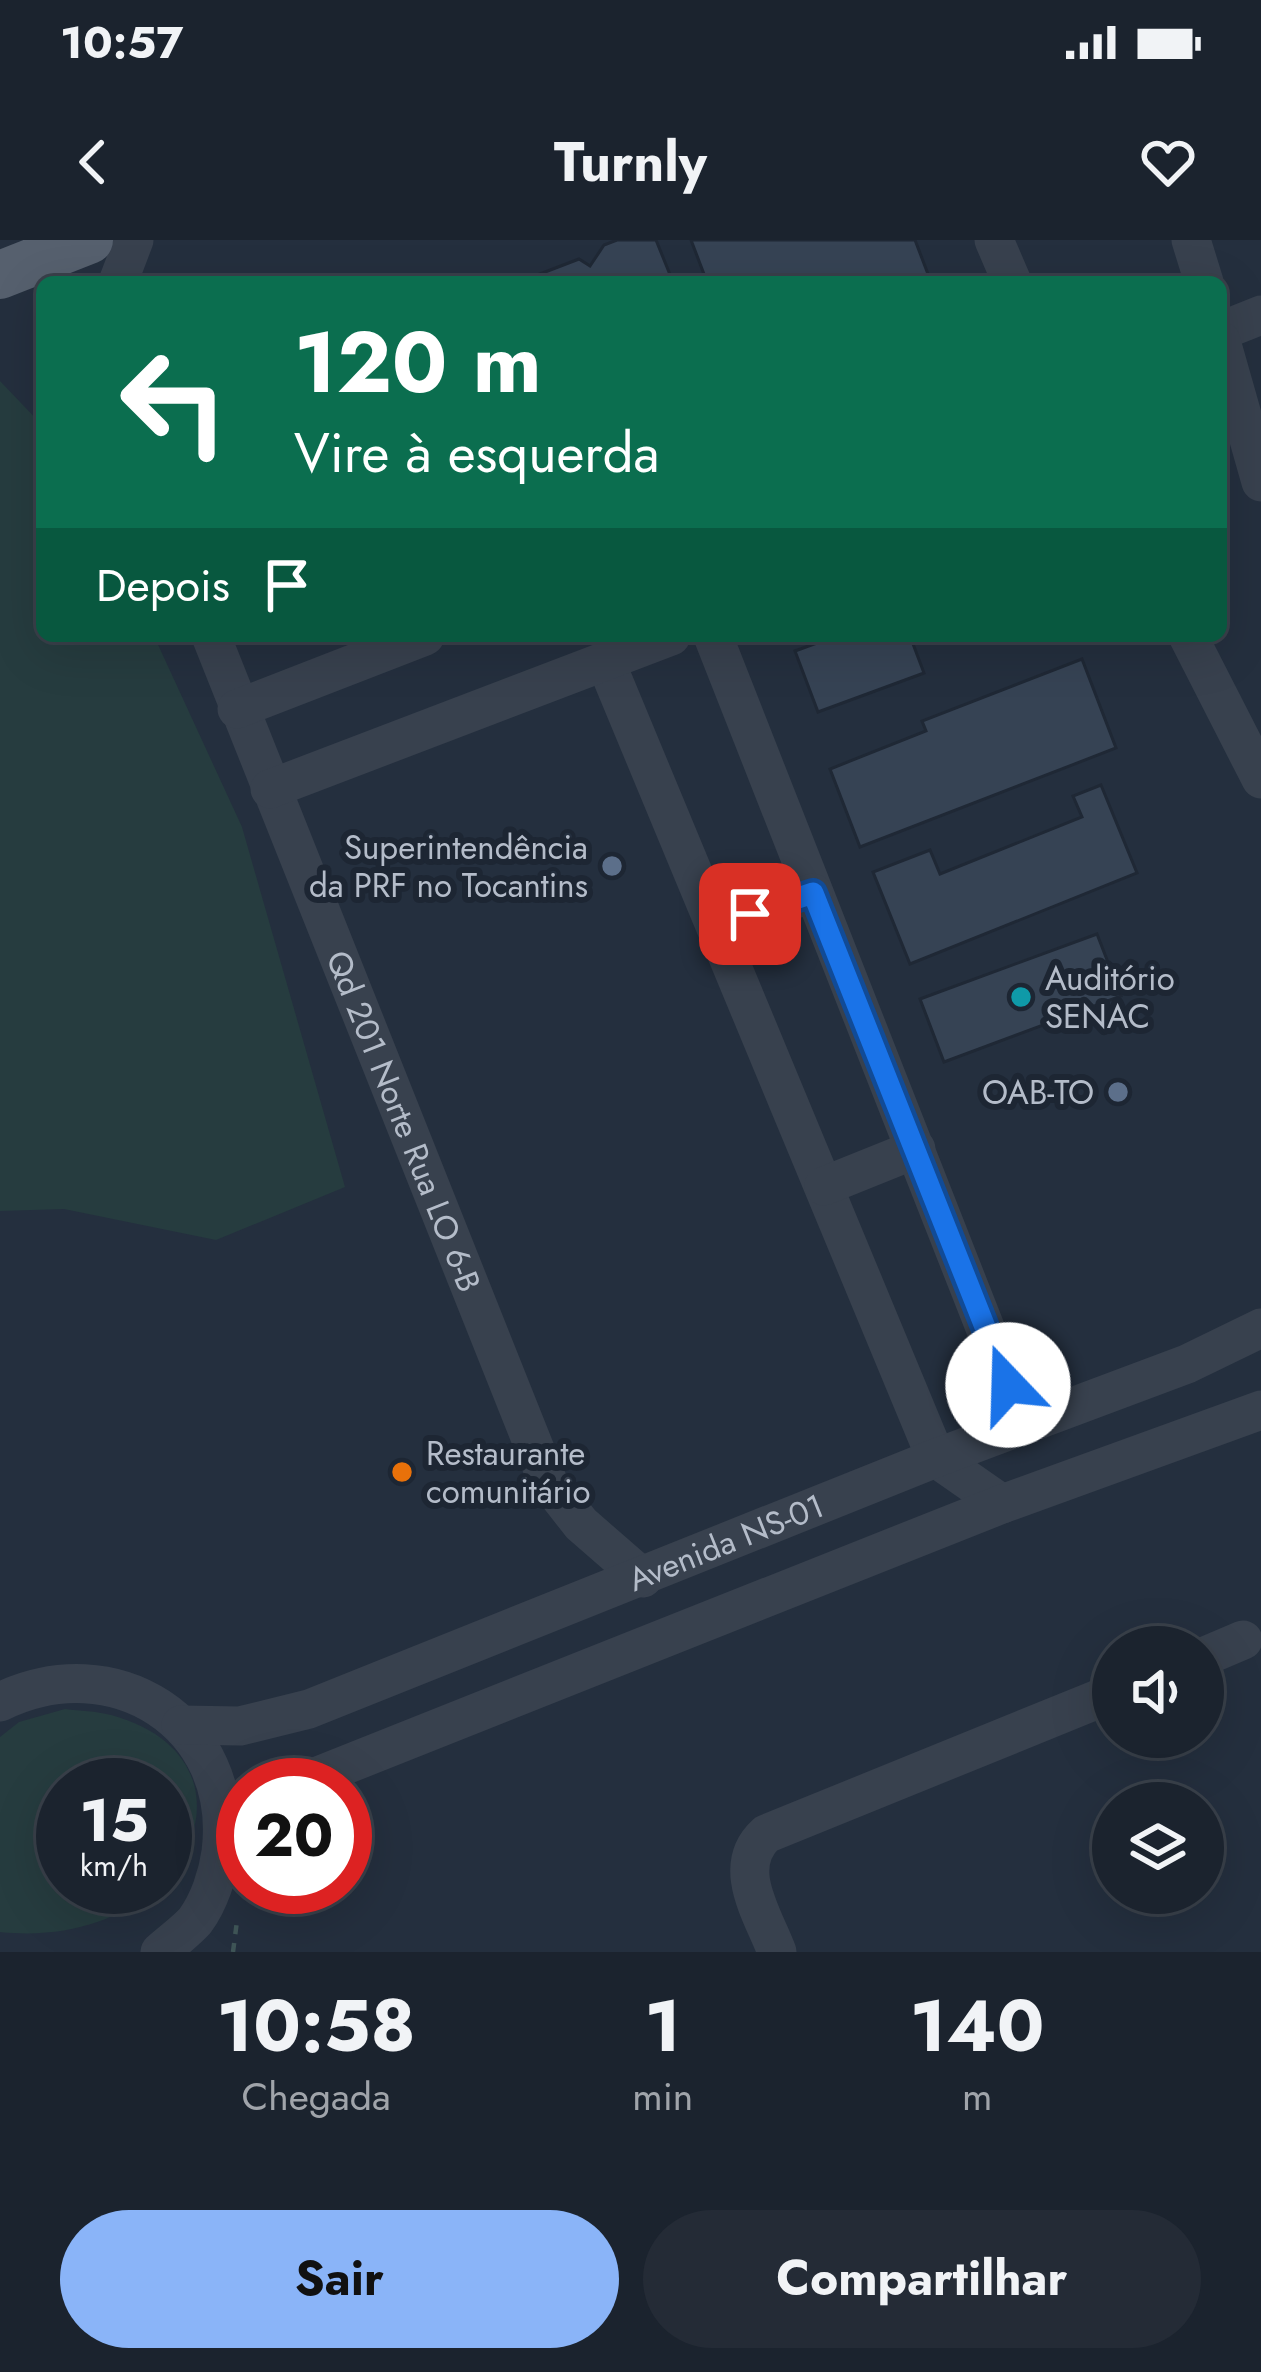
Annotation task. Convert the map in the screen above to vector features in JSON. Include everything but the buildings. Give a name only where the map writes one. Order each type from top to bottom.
[{"type":"main road","points":[[18,277],[88,240]]},
{"type":"street","points":[[120,276],[134,240]]},
{"type":"street","points":[[994,240],[1009,276]]},
{"type":"street","points":[[1191,240],[1202,276]]},
{"type":"street","points":[[1227,329],[1261,316]]},
{"type":"street","points":[[1227,362],[1261,482]]},
{"type":"street","name":"Qd 201 Norte Rua LO 6-B","points":[[214,642],[548,1483],[581,1524],[643,1578]]},
{"type":"street","points":[[237,709],[410,642]]},
{"type":"street","points":[[270,790],[657,642]]},
{"type":"street","points":[[715,642],[1023,1424]]},
{"type":"street","points":[[1190,642],[1261,779]]},
{"type":"street","points":[[606,663],[936,1458],[1002,1504]]},
{"type":"street","points":[[718,925],[813,893]]},
{"type":"street","points":[[824,1186],[916,1149]]},
{"type":"street","name":"Avenida NS-01","points":[[181,1725],[240,1726],[309,1709],[936,1458],[1187,1364],[1261,1328]]},
{"type":"street","name":"Avenida NS-01","points":[[364,1758],[1002,1504],[1261,1410]]},
{"type":"street","points":[[1224,1648],[1243,1640]]},
{"type":"street","points":[[0,1702],[30,1687],[80,1680],[128,1690],[181,1725],[216,1780]]},
{"type":"street","points":[[777,1952],[748,1874],[752,1851],[773,1831],[1092,1702]]},
{"type":"street","points":[[160,1952],[205,1936],[216,1884]]},
{"type":"green space","points":[[0,381],[36,419],[36,642],[157,642],[242,827],[345,1187],[216,1240],[64,1209],[0,1211]]},
{"type":"green space","points":[[65,1709],[111,1715],[160,1738],[178,1758],[36,1758],[36,1914],[117,1914],[66,1930],[0,1932],[0,1737],[19,1722]]},
{"type":"green space","points":[[192,1784],[197,1808],[192,1828]]},
{"type":"place","name":"Superintendência da PRF no Tocantins","points":[[612,866]]},
{"type":"place","name":"Auditório SENAC","points":[[1021,997]]},
{"type":"place","name":"OAB-TO","points":[[1118,1092]]},
{"type":"place","name":"Restaurante comunitário","points":[[402,1472]]},
{"type":"route","points":[[750,914],[813,893],[1008,1385]]}]
